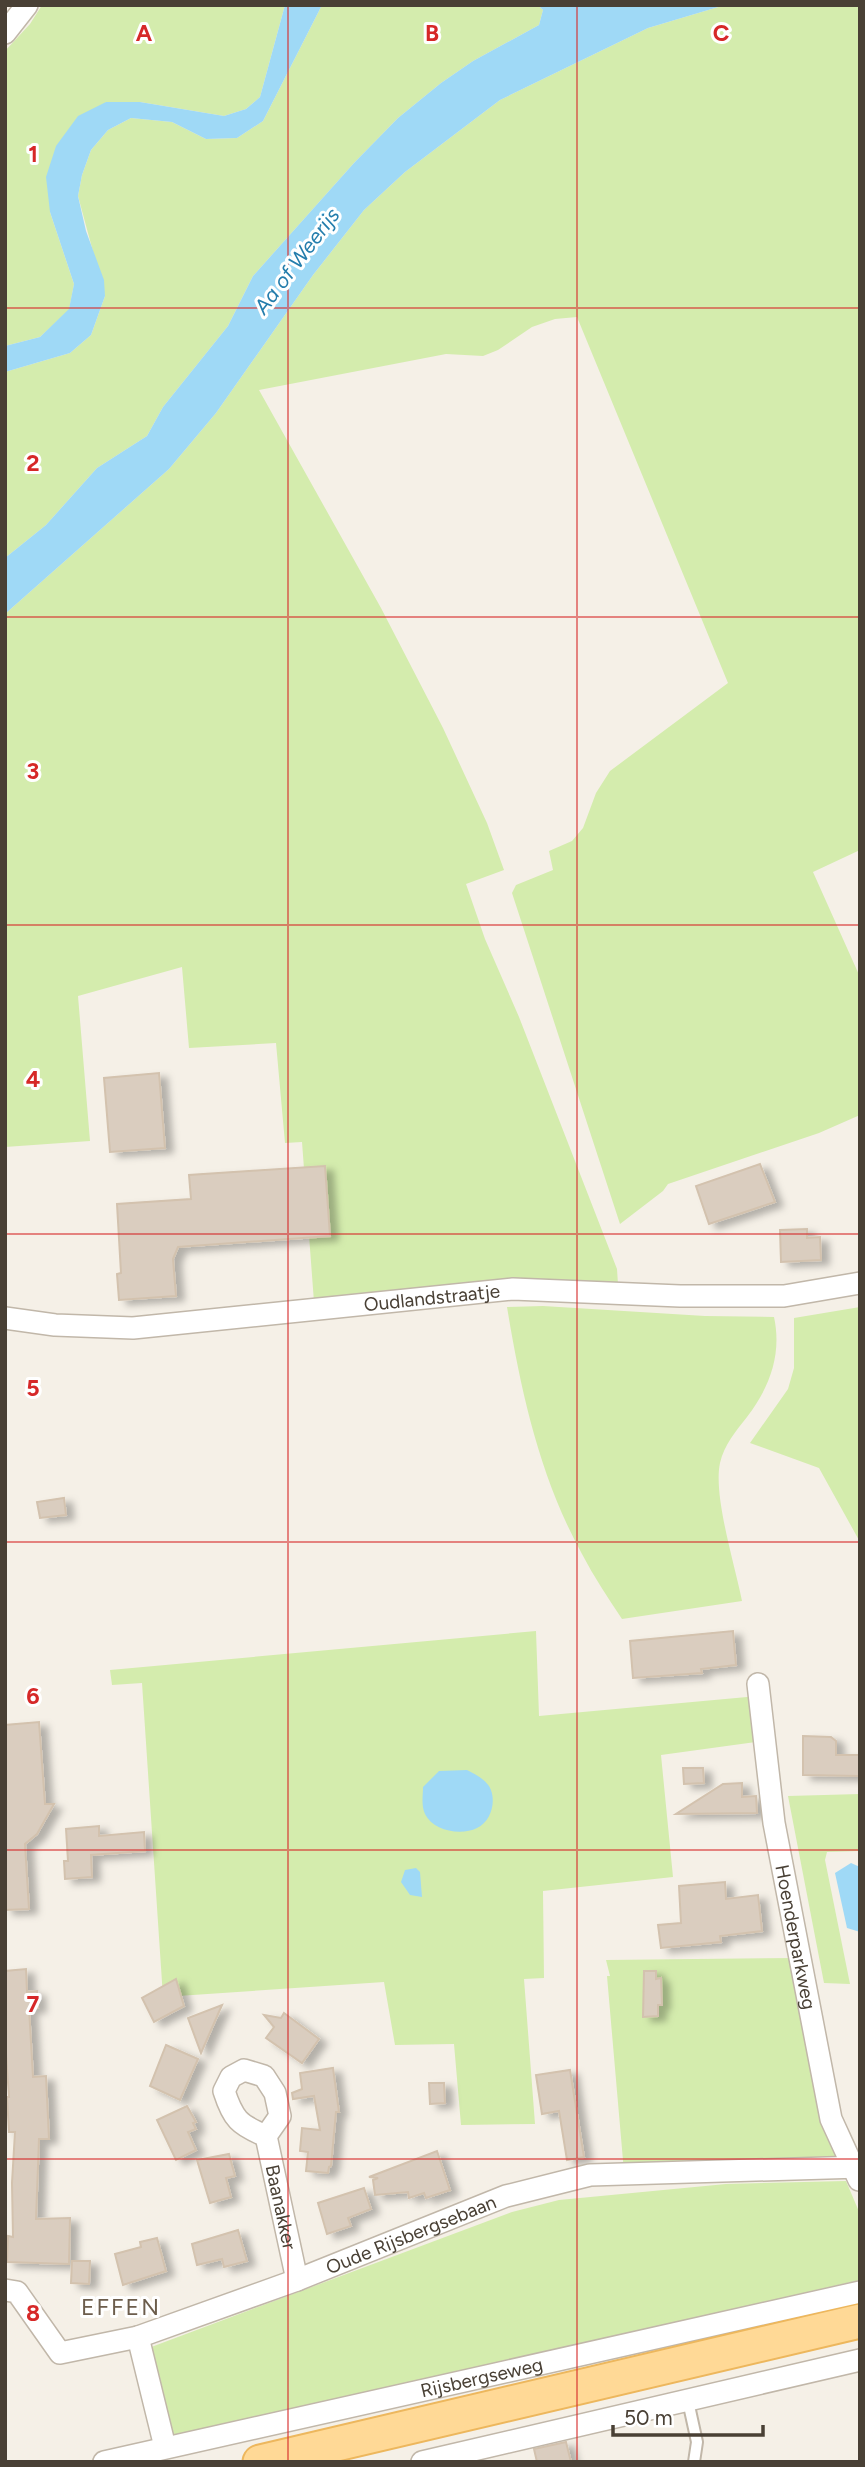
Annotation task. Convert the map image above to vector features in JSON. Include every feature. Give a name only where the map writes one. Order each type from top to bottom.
[{"type":"main road","name":"Rijsbergseweg","points":[[260,2462],[860,2320]]},
{"type":"street","points":[[5,33],[27,5]]},
{"type":"street","name":"Oudlandstraatje","points":[[5,1318],[55,1325],[133,1328],[513,1289],[680,1296],[784,1296],[860,1283]]},
{"type":"street","name":"Hoenderparkweg","points":[[758,1684],[774,1823],[831,2119],[858,2172]]},
{"type":"street","name":"Baanakker","points":[[266,2136],[297,2280]]},
{"type":"street","name":"Oude Rijsbergsebaan","points":[[5,2290],[17,2292],[60,2353],[138,2337],[297,2280],[506,2196],[590,2175],[858,2172]]},
{"type":"street","name":"Rijsbergseweg","points":[[104,2462],[860,2292]]},
{"type":"street","points":[[138,2337],[165,2447]]},
{"type":"street","points":[[422,2462],[860,2360]]},
{"type":"lane","points":[[688,2401],[697,2442],[694,2462]]},
{"type":"green space","points":[[42,5],[285,5],[260,97],[246,109],[224,116],[140,102],[106,102],[50,212],[74,284],[69,310],[40,337],[5,346],[5,51],[30,24]]},
{"type":"green space","points":[[322,5],[538,5],[543,10],[539,25],[473,61],[398,118],[253,276],[228,326],[163,407],[147,436],[97,468],[46,525],[5,558],[5,372],[70,353],[91,335],[105,296],[78,196],[91,150],[108,130],[131,118],[172,122],[206,139],[237,138],[263,121]]},
{"type":"green space","points":[[725,5],[860,5],[860,850],[813,872],[860,977],[860,1115],[819,1133],[668,1184],[663,1191],[620,1224],[512,893],[516,885],[553,870],[549,851],[572,841],[583,828],[596,793],[610,771],[728,683],[577,317],[555,319],[532,327],[498,350],[483,356],[446,354],[259,390],[381,608],[443,728],[487,823],[504,870],[466,884],[485,939],[519,1017],[617,1269],[618,1284],[314,1302],[302,1142],[285,1143],[276,1043],[189,1048],[182,967],[78,996],[90,1141],[5,1147],[5,614],[169,469],[216,413],[313,275],[364,210],[405,172],[500,100],[648,28]]},
{"type":"green space","points":[[543,1306],[705,1316],[774,1317],[775,1357],[768,1382],[755,1406],[727,1444],[720,1463],[722,1512],[742,1601],[622,1619],[591,1571],[567,1525],[534,1434],[507,1307]]},
{"type":"green space","points":[[860,1307],[860,1542],[819,1468],[750,1443],[788,1389],[794,1368],[794,1318]]},
{"type":"green space","points":[[536,1631],[539,1716],[758,1696],[763,1741],[661,1755],[673,1877],[543,1891],[544,1978],[524,1979],[535,2124],[461,2125],[454,2044],[395,2045],[384,1982],[163,1997],[142,1683],[112,1685],[110,1670]]},
{"type":"green space","points":[[860,1794],[860,1851],[827,1852],[825,1860],[850,1984],[824,1983],[788,1796]]},
{"type":"green space","points":[[797,1958],[839,2161],[624,2172],[607,1976],[610,1976],[606,1960]]},
{"type":"green space","points":[[846,2181],[860,2214],[860,2280],[172,2439],[146,2349],[512,2212],[559,2200],[726,2184]]},
{"type":"water","points":[[285,5],[322,5],[263,121],[237,138],[206,139],[172,122],[131,118],[108,130],[91,150],[78,196],[86,231],[104,280],[105,296],[91,335],[70,353],[5,372],[5,346],[40,337],[69,309],[74,284],[50,212],[46,177],[56,146],[78,116],[106,102],[140,102],[224,116],[246,109],[260,97]]},
{"type":"water","name":"Aa of Weerijs","points":[[538,5],[725,5],[648,28],[500,100],[405,172],[364,210],[313,275],[216,413],[169,469],[5,614],[5,558],[46,525],[97,468],[147,436],[163,407],[228,326],[253,276],[354,163],[398,118],[441,83],[473,61],[539,25],[543,10]]},
{"type":"water","points":[[467,1770],[482,1778],[489,1786],[493,1797],[492,1809],[486,1820],[477,1828],[456,1832],[441,1828],[425,1814],[423,1787],[439,1771]]},
{"type":"water","points":[[851,1863],[860,1867],[860,1932],[847,1928],[835,1873]]},
{"type":"water","points":[[416,1868],[420,1872],[422,1897],[410,1895],[401,1882],[405,1870]]},
{"type":"building","points":[[159,1073],[165,1148],[110,1152],[104,1078]]},
{"type":"building","points":[[760,1164],[775,1202],[709,1224],[696,1186]]},
{"type":"building","points":[[325,1166],[330,1236],[178,1247],[173,1259],[176,1296],[119,1300],[117,1274],[121,1273],[117,1204],[191,1199],[189,1175]]},
{"type":"building","points":[[807,1229],[807,1238],[820,1237],[821,1260],[781,1262],[780,1230]]},
{"type":"building","points":[[64,1498],[66,1515],[40,1518],[37,1502]]},
{"type":"building","points":[[733,1631],[736,1665],[701,1669],[702,1673],[633,1678],[630,1641]]},
{"type":"building","points":[[39,1722],[45,1804],[54,1804],[37,1834],[25,1844],[29,1909],[5,1910],[5,1725]]},
{"type":"building","points":[[803,1736],[831,1737],[836,1741],[836,1755],[860,1755],[860,1776],[803,1775]]},
{"type":"building","points":[[683,1768],[703,1768],[704,1783],[684,1784]]},
{"type":"building","points":[[742,1783],[742,1797],[756,1796],[757,1813],[676,1814],[723,1784]]},
{"type":"building","points":[[99,1826],[99,1836],[144,1832],[145,1851],[91,1855],[92,1877],[65,1879],[64,1861],[68,1861],[66,1829]]},
{"type":"building","points":[[725,1882],[726,1899],[758,1895],[762,1931],[720,1936],[721,1942],[661,1948],[658,1925],[681,1923],[679,1886]]},
{"type":"building","points":[[26,1969],[27,1992],[37,1991],[38,2008],[29,2008],[33,2077],[46,2076],[49,2139],[39,2139],[36,2219],[70,2218],[69,2264],[7,2262],[8,2236],[13,2237],[15,2132],[9,2132],[5,1971]]},
{"type":"building","points":[[644,1971],[656,1971],[656,1979],[661,1978],[662,2005],[658,2005],[658,2016],[643,2017]]},
{"type":"building","points":[[176,1979],[184,2006],[154,2022],[142,1998]]},
{"type":"building","points":[[222,2005],[201,2053],[188,2018]]},
{"type":"building","points":[[284,2013],[319,2039],[302,2063],[266,2038],[274,2027],[264,2015],[281,2018]]},
{"type":"building","points":[[166,2045],[198,2059],[180,2100],[150,2086]]},
{"type":"building","points":[[333,2068],[339,2112],[336,2112],[331,2166],[328,2173],[306,2171],[308,2152],[300,2151],[302,2128],[320,2130],[314,2096],[293,2099],[292,2093],[302,2089],[300,2073]]},
{"type":"building","points":[[570,2070],[584,2157],[567,2160],[559,2111],[542,2114],[536,2075]]},
{"type":"building","points":[[429,2083],[444,2083],[445,2103],[430,2104]]},
{"type":"building","points":[[187,2106],[196,2122],[193,2123],[196,2129],[188,2132],[196,2150],[176,2160],[157,2120]]},
{"type":"building","points":[[437,2151],[450,2190],[426,2198],[424,2193],[409,2198],[408,2192],[375,2195],[373,2180],[378,2178],[369,2177]]},
{"type":"building","points":[[229,2154],[235,2176],[226,2178],[231,2197],[210,2203],[197,2160]]},
{"type":"building","points":[[364,2188],[371,2209],[348,2218],[351,2226],[327,2234],[318,2203]]},
{"type":"building","points":[[238,2230],[247,2261],[224,2267],[222,2259],[197,2265],[192,2244]]},
{"type":"building","points":[[157,2238],[166,2271],[123,2285],[115,2254],[141,2247],[140,2242]]},
{"type":"building","points":[[72,2261],[90,2261],[89,2284],[71,2283]]},
{"type":"building","points":[[566,2442],[571,2462],[537,2462],[534,2449]]},
{"type":"district","name":"EFFEN","points":[[121,2307]]}]
